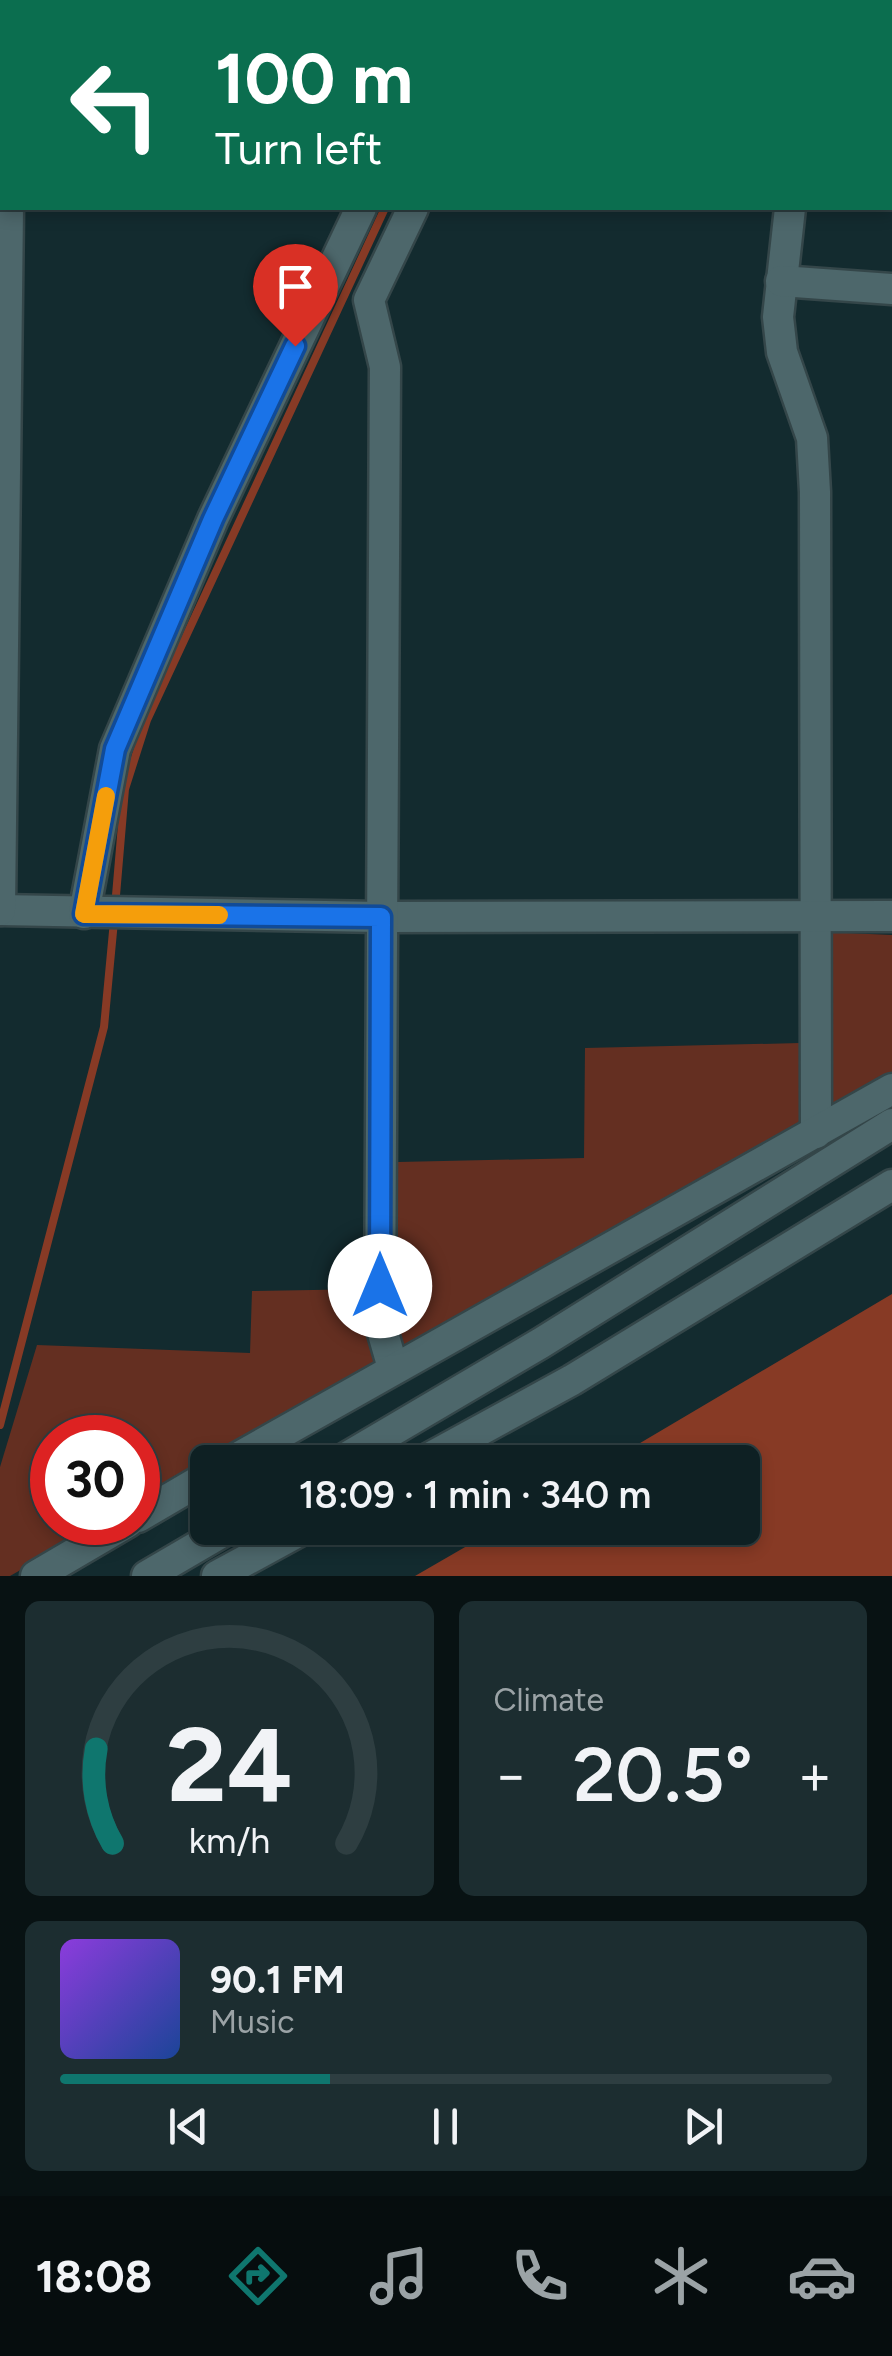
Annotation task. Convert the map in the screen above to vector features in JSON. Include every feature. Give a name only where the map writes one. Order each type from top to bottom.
[{"type":"street","points":[[8,210],[0,910],[381,917],[892,916]]},
{"type":"street","points":[[84,914],[115,749],[213,519],[360,210]]},
{"type":"street","points":[[393,1368],[380,1324],[385,367],[369,300],[412,210]]},
{"type":"street","points":[[790,210],[778,317],[782,352],[812,438],[815,492],[816,1133]]},
{"type":"street","points":[[781,281],[892,288]]},
{"type":"street","points":[[259,1445],[892,1089]]},
{"type":"street","points":[[367,1445],[541,1343],[892,1124]]},
{"type":"street","points":[[453,1445],[572,1380],[892,1185]]},
{"type":"street","points":[[160,1504],[190,1487]]},
{"type":"street","points":[[36,1576],[89,1545]]},
{"type":"street","points":[[147,1576],[200,1545]]},
{"type":"street","points":[[217,1576],[273,1545]]},
{"type":"shaded area","points":[[824,932],[892,935],[892,1076],[828,1113]]},
{"type":"shaded area","points":[[800,1043],[801,1123],[398,1352],[391,1328],[398,1162],[584,1158],[585,1048]]},
{"type":"shaded area","points":[[371,1289],[368,1339],[380,1364],[239,1445],[190,1445],[190,1473],[160,1490],[160,1415],[30,1415],[30,1545],[64,1545],[10,1576],[0,1576],[0,1467],[37,1345],[250,1353],[252,1291]]},
{"type":"shaded area","points":[[892,1294],[892,1576],[415,1576],[469,1545],[760,1545],[760,1445],[637,1445]]},
{"type":"waterway","points":[[115,907],[125,789],[147,720],[384,210]]},
{"type":"waterway","points":[[0,1425],[104,1027],[114,921]]},
{"type":"slow traffic","points":[[106,796],[84,914],[219,915]]},
{"type":"route","points":[[295,346],[213,519],[115,749],[84,914],[381,917],[380,1286]]}]
